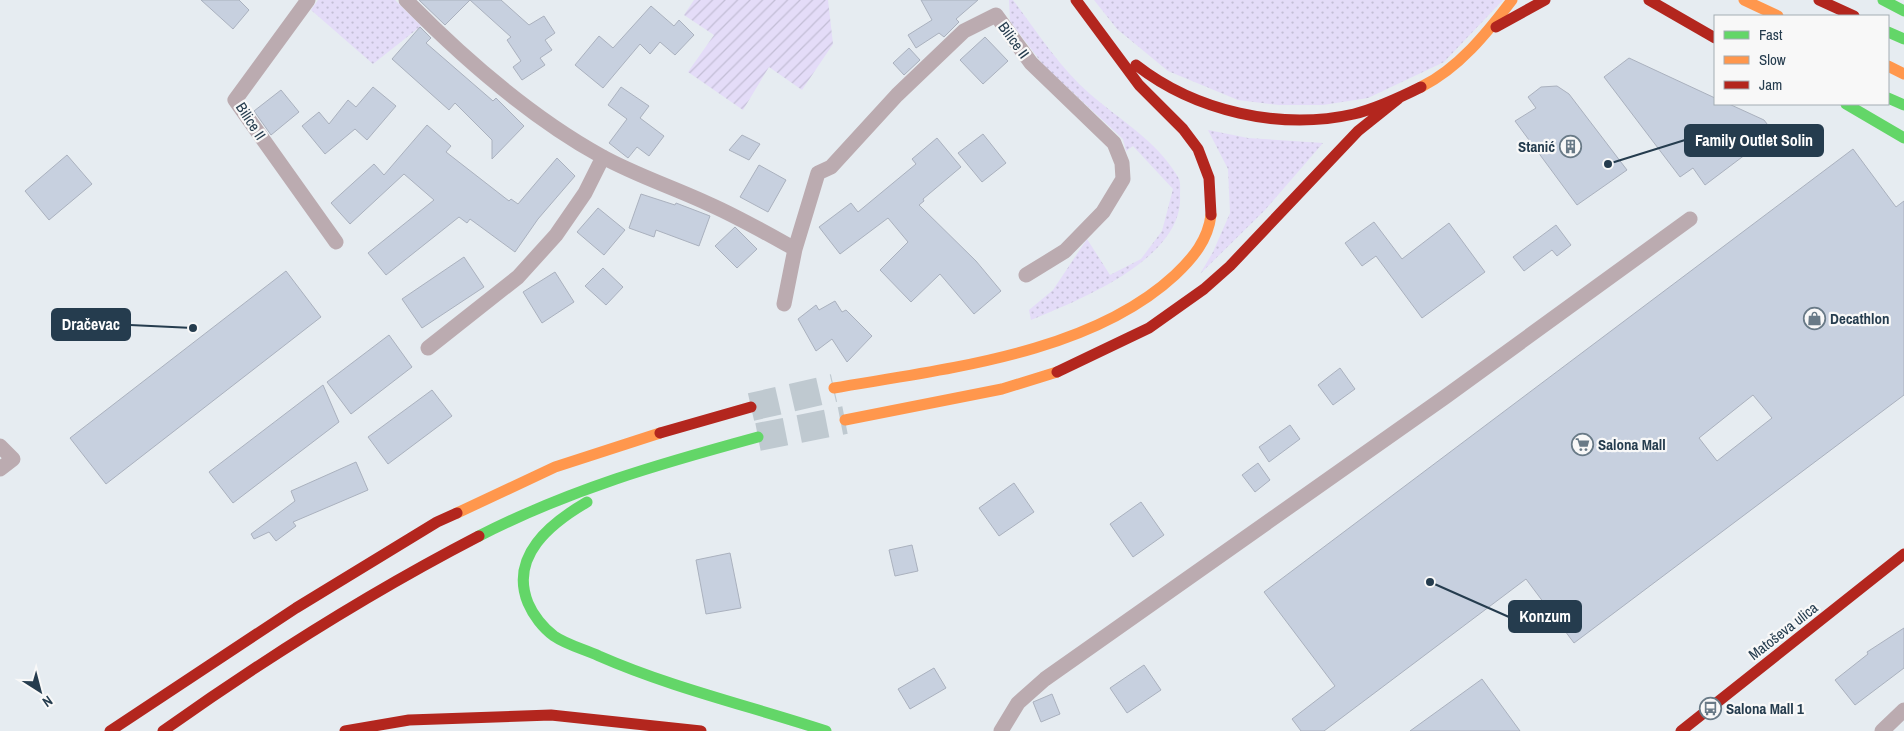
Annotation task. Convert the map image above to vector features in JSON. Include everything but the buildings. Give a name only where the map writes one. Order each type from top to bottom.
[{"type":"main road","points":[[834,388],[1000,357],[1055,341],[1132,306],[1165,284],[1188,264],[1204,240],[1212,212],[1211,181],[1202,156],[1181,128],[1139,84],[1076,0]]},
{"type":"main road","points":[[1102,34],[1147,75],[1202,103],[1261,118],[1327,118],[1358,114],[1398,99],[1423,86],[1461,60],[1493,29],[1512,0]]},
{"type":"main road","points":[[1493,29],[1544,0]]},
{"type":"main road","points":[[1649,0],[1714,37]]},
{"type":"main road","points":[[1657,0],[1714,24]]},
{"type":"main road","points":[[1744,0],[1776,15]]},
{"type":"main road","points":[[1819,0],[1852,15]]},
{"type":"main road","points":[[1883,0],[1904,12]]},
{"type":"main road","points":[[1889,32],[1904,39]]},
{"type":"main road","points":[[1889,66],[1904,74]]},
{"type":"main road","points":[[1889,98],[1904,105]]},
{"type":"main road","points":[[845,420],[1002,389],[1039,379],[1081,362],[1149,328],[1204,289],[1230,266],[1318,171],[1358,131],[1398,99]]},
{"type":"main road","points":[[1848,105],[1904,138]]},
{"type":"main road","points":[[110,731],[296,608],[437,522],[555,467],[639,439],[751,407]]},
{"type":"main road","points":[[163,731],[208,699],[380,590],[447,552],[561,498],[656,465],[758,437]]},
{"type":"main road","points":[[656,465],[566,513],[536,540],[525,562],[522,584],[530,609],[551,634],[616,664],[691,691],[826,731]]},
{"type":"main road","name":"Matoševa ulica","points":[[1680,731],[1904,554]]},
{"type":"main road","points":[[345,731],[410,720],[551,715],[701,731]]},
{"type":"street","name":"Bilice II","points":[[308,0],[235,100],[336,242]]},
{"type":"street","points":[[406,0],[435,29],[518,99],[565,135],[603,157],[713,206],[795,249]]},
{"type":"street","name":"Bilice II","points":[[784,304],[795,249],[818,173],[831,168],[897,95],[964,31],[996,15],[1031,63],[1114,143],[1122,163],[1123,179],[1104,212],[1065,251],[1026,275]]},
{"type":"street","points":[[428,348],[518,277],[556,235],[585,193],[603,157]]},
{"type":"street","points":[[1001,731],[1009,724],[1018,702],[1053,673],[1444,397],[1690,219]]},
{"type":"street","points":[[0,446],[13,460],[0,469]]},
{"type":"street","points":[[1882,731],[1904,710]]},
{"type":"shaded area","points":[[318,0],[395,0],[421,26],[373,64],[311,10]]},
{"type":"shaded area","points":[[694,0],[828,0],[833,44],[802,90],[769,67],[743,110],[688,72],[714,35],[684,15]]},
{"type":"shaded area","points":[[1009,0],[1013,0],[1049,49],[1079,84],[1160,152],[1180,181],[1177,218],[1165,239],[1147,257],[1125,274],[1100,289],[1031,320],[1029,310],[1053,290],[1087,239],[1110,275],[1141,259],[1162,231],[1173,189],[1133,146],[1126,151],[1123,139],[1044,66],[1010,21]]},
{"type":"shaded area","points":[[1094,0],[1503,0],[1444,62],[1368,98],[1323,105],[1279,105],[1238,100],[1168,71],[1117,29]]},
{"type":"shaded area","points":[[1208,130],[1248,138],[1323,143],[1265,210],[1200,274],[1213,252],[1230,213],[1228,169]]},
{"type":"tunnel","points":[[751,407],[834,388]]},
{"type":"tunnel","points":[[758,437],[845,420]]},
{"type":"traffic: fast","points":[[1883,0],[1904,11]]},
{"type":"traffic: fast","points":[[1889,32],[1904,39]]},
{"type":"traffic: fast","points":[[1889,98],[1904,105]]},
{"type":"traffic: fast","points":[[1848,105],[1904,138]]},
{"type":"traffic: fast","points":[[479,536],[547,504],[582,491],[650,468],[758,437]]},
{"type":"traffic: fast","points":[[587,502],[573,510],[548,531],[537,543],[529,556],[524,570],[524,586],[528,603],[546,629],[554,636],[570,644],[655,678],[826,731]]},
{"type":"traffic: slow","points":[[1421,87],[1460,60],[1493,25],[1512,0]]},
{"type":"traffic: slow","points":[[1744,0],[1776,15]]},
{"type":"traffic: slow","points":[[1889,66],[1904,74]]},
{"type":"traffic: slow","points":[[834,388],[968,365],[1014,354],[1059,340],[1101,323],[1140,302],[1182,269],[1199,248],[1207,233],[1211,215]]},
{"type":"traffic: slow","points":[[845,420],[1002,389],[1057,372]]},
{"type":"traffic: slow","points":[[457,513],[555,467],[660,433]]},
{"type":"traffic: jam","points":[[1076,0],[1139,85],[1183,129],[1198,149],[1209,178],[1211,215]]},
{"type":"traffic: jam","points":[[1496,27],[1545,0]]},
{"type":"traffic: jam","points":[[1649,0],[1714,37]]},
{"type":"traffic: jam","points":[[1819,0],[1852,15]]},
{"type":"traffic: jam","points":[[1136,65],[1159,81],[1211,105],[1239,113],[1268,118],[1326,119],[1354,114],[1372,109],[1421,87]]},
{"type":"traffic: jam","points":[[1057,372],[1149,328],[1204,289],[1230,266],[1358,131],[1398,99]]},
{"type":"traffic: jam","points":[[660,433],[751,407]]},
{"type":"traffic: jam","points":[[110,731],[296,608],[437,522],[457,513]]},
{"type":"traffic: jam","points":[[163,731],[317,628],[479,536]]},
{"type":"traffic: jam","points":[[1681,731],[1904,554]]},
{"type":"traffic: jam","points":[[345,731],[409,720],[551,715],[701,731]]},
{"type":"place","name":"Stanić","points":[[1571,146]]},
{"type":"place","name":"Family Outlet Solin","points":[[1608,164]]},
{"type":"place","name":"Decathlon","points":[[1814,318]]},
{"type":"place","name":"Dračevac","points":[[193,328]]},
{"type":"place","name":"Salona Mall","points":[[1582,444]]},
{"type":"place","name":"Konzum","points":[[1430,582]]},
{"type":"place","name":"Salona Mall 1","points":[[1710,708]]}]
